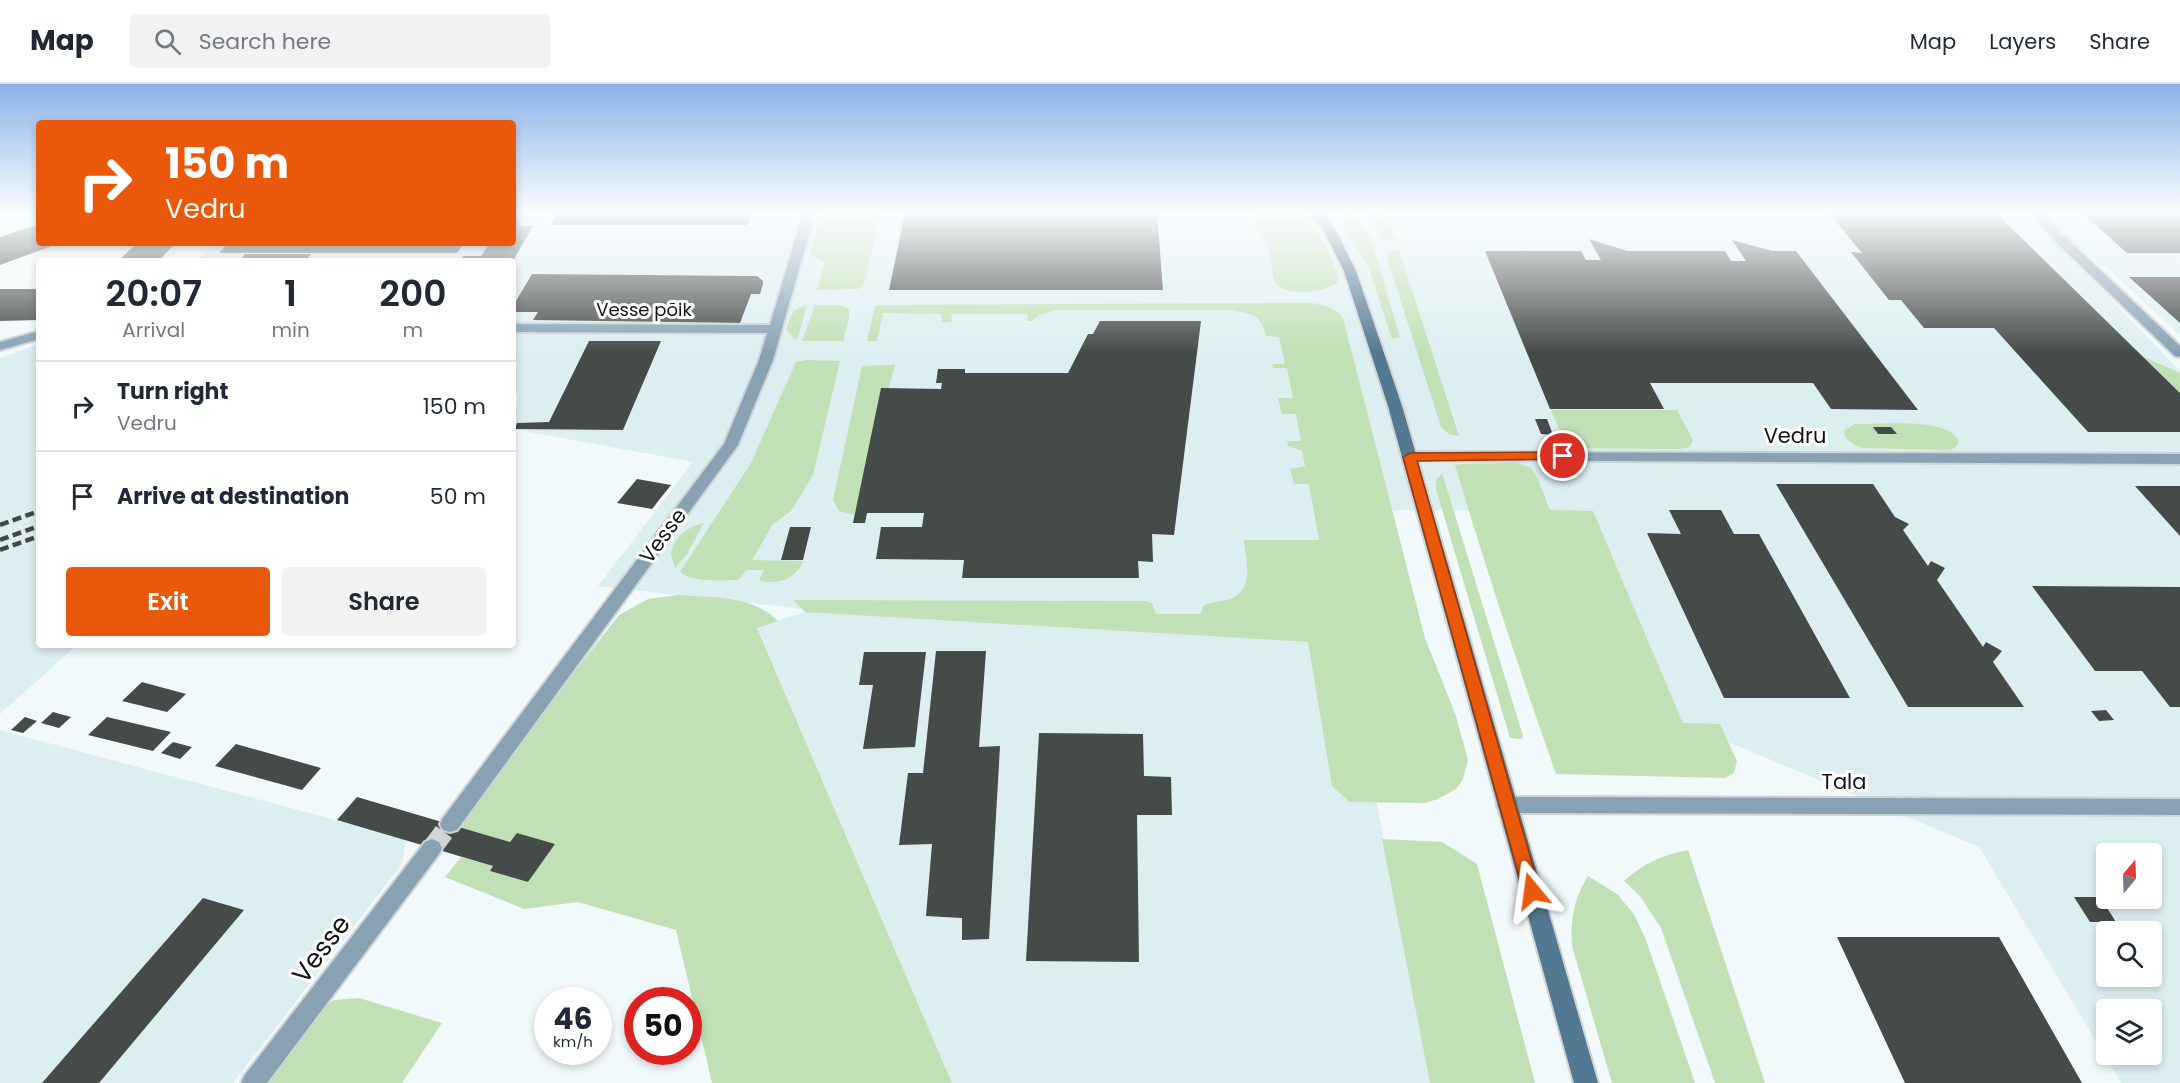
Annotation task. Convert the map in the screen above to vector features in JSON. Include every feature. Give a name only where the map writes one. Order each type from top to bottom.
[{"type":"main road","points":[[1344,260],[1350,271],[1410,457],[1586,1083]]},
{"type":"street","name":"Vesse","points":[[450,824],[731,445],[766,360],[795,260]]},
{"type":"street","points":[[2082,260],[2180,352]]},
{"type":"street","name":"Vesse põik","points":[[516,328],[775,329]]},
{"type":"street","points":[[0,346],[36,336]]},
{"type":"street","name":"Vedru","points":[[1410,457],[2180,459]]},
{"type":"street","name":"Tala","points":[[1507,805],[2180,807]]},
{"type":"street","name":"Vesse","points":[[254,1083],[432,848]]},
{"type":"shaded area","points":[[516,260],[2180,260],[2180,335],[2105,266],[2079,266],[2180,371],[2180,1083],[2121,1083],[2110,1065],[2162,1065],[2162,999],[2096,999],[2096,1041],[1979,847],[1683,723],[1593,511],[1314,510],[1319,540],[1346,641],[1430,1083],[952,1083],[757,627],[811,610],[598,586],[693,462],[516,430],[518,396],[516,396]]},
{"type":"shaded area","points":[[36,345],[36,648],[74,648],[0,714],[0,358]]},
{"type":"shaded area","points":[[0,730],[406,839],[402,864],[233,1083],[0,1083]]},
{"type":"green space","points":[[820,260],[870,260],[864,283],[859,289],[817,290],[825,262]]},
{"type":"green space","points":[[1271,260],[1332,260],[1337,283],[1315,291],[1296,292],[1280,287],[1274,279]]},
{"type":"green space","points":[[1364,260],[1377,260],[1400,337],[1392,339],[1369,269]]},
{"type":"green space","points":[[1387,260],[1402,260],[1459,436],[1449,434],[1441,427]]},
{"type":"green space","points":[[1306,303],[1323,305],[1343,318],[1425,638],[1456,716],[1468,760],[1463,779],[1456,789],[1425,803],[1350,802],[1332,786],[1308,642],[805,612],[793,600],[1145,601],[1152,603],[1156,614],[1201,614],[1206,604],[1238,595],[1246,582],[1247,574],[1244,540],[1319,540],[1309,484],[1294,484],[1290,469],[1305,466],[1302,451],[1288,446],[1287,441],[1301,441],[1296,414],[1282,414],[1278,398],[1293,398],[1287,368],[1273,368],[1272,364],[1285,364],[1279,337],[1266,336],[1259,319],[1232,310],[1055,310],[1039,315],[1032,321],[1028,321],[1027,314],[952,314],[951,322],[941,322],[942,314],[883,313],[877,341],[867,341],[875,306]]},
{"type":"green space","points":[[807,305],[796,340],[786,330],[787,325],[795,311]]},
{"type":"green space","points":[[815,305],[840,305],[849,309],[849,319],[843,341],[802,341]]},
{"type":"green space","points":[[2144,357],[2180,373],[2180,393]]},
{"type":"green space","points":[[840,361],[813,475],[791,511],[773,524],[752,560],[803,561],[800,567],[791,577],[772,582],[759,580],[764,570],[746,570],[738,580],[708,580],[686,576],[680,572],[751,463],[796,362]]},
{"type":"green space","points":[[895,365],[855,515],[839,511],[833,500],[862,366]]},
{"type":"green space","points":[[1551,410],[1677,410],[1693,440],[1690,447],[1679,449],[1568,448]]},
{"type":"green space","points":[[1855,424],[1929,425],[1943,428],[1953,434],[1959,442],[1955,448],[1949,450],[1862,448],[1850,442],[1844,434],[1844,430]]},
{"type":"green space","points":[[1517,463],[1531,468],[1550,510],[1593,511],[1683,723],[1720,724],[1737,761],[1734,773],[1725,778],[1556,774],[1455,465]]},
{"type":"green space","points":[[1442,473],[1523,736],[1521,739],[1510,738],[1436,489],[1436,481]]},
{"type":"green space","points":[[704,523],[687,554],[675,568],[671,554],[678,538],[692,527]]},
{"type":"green space","points":[[679,595],[732,599],[756,606],[778,621],[757,628],[952,1083],[712,1083],[702,1040],[702,987],[689,987],[676,930],[578,902],[524,909],[445,877],[461,857],[493,866],[490,871],[528,882],[554,844],[517,833],[510,842],[460,827],[534,724],[619,615],[648,599]]},
{"type":"green space","points":[[1382,839],[1442,842],[1477,864],[1535,1083],[1430,1083]]},
{"type":"green space","points":[[1688,850],[1765,1083],[1715,1083],[1661,928],[1640,896],[1624,881],[1654,861]]},
{"type":"green space","points":[[1588,876],[1617,894],[1634,914],[1646,940],[1695,1083],[1612,1083],[1572,946],[1574,909]]},
{"type":"green space","points":[[359,998],[442,1023],[402,1083],[265,1083],[319,1010],[334,1000]]},
{"type":"building","points":[[0,260],[15,260],[0,265]]},
{"type":"building","points":[[895,260],[1161,260],[1163,290],[889,290]]},
{"type":"building","points":[[1489,260],[1803,260],[1918,410],[1831,409],[1813,383],[1650,383],[1664,409],[1550,409]]},
{"type":"building","points":[[1857,260],[2044,260],[2180,393],[2180,432],[2088,432],[1994,328],[1924,328],[1901,300],[1889,300]]},
{"type":"building","points":[[532,274],[757,276],[763,281],[760,294],[751,294],[740,323],[533,320],[538,312],[516,312],[516,301]]},
{"type":"building","points":[[2129,277],[2180,277],[2180,323]]},
{"type":"building","points":[[0,289],[36,289],[36,320],[0,321]]},
{"type":"building","points":[[1100,321],[1201,321],[1174,535],[1152,534],[1153,562],[1138,561],[1139,578],[962,578],[964,560],[876,559],[881,527],[922,527],[924,513],[867,513],[865,523],[853,523],[881,388],[941,389],[942,383],[936,383],[938,369],[965,369],[965,373],[1068,373],[1088,334],[1093,334]]},
{"type":"building","points":[[589,341],[661,341],[623,430],[516,429],[517,423],[549,422]]},
{"type":"building","points":[[1535,419],[1547,419],[1553,435],[1541,434]]},
{"type":"building","points":[[1873,427],[1891,427],[1897,434],[1878,434]]},
{"type":"building","points":[[637,479],[671,485],[652,509],[617,503]]},
{"type":"building","points":[[1776,484],[1873,484],[1895,517],[1909,524],[1903,530],[1928,566],[1931,561],[1945,568],[1937,580],[1983,647],[1986,642],[2002,651],[1993,662],[2024,707],[1908,707]]},
{"type":"building","points":[[2135,486],[2180,486],[2180,536]]},
{"type":"building","points":[[1669,510],[1721,510],[1734,534],[1759,534],[1850,698],[1724,698],[1647,533],[1681,534]]},
{"type":"building","points":[[790,527],[811,527],[803,560],[781,560]]},
{"type":"building","points":[[2032,586],[2180,587],[2180,707],[2170,707],[2142,671],[2095,671]]},
{"type":"building","points":[[936,651],[986,651],[979,747],[1000,746],[989,939],[962,940],[962,918],[926,916],[932,844],[899,845],[908,773],[923,773]]},
{"type":"building","points":[[864,652],[926,652],[915,747],[863,749],[873,685],[859,685]]},
{"type":"building","points":[[142,682],[186,694],[167,712],[122,701]]},
{"type":"building","points":[[2106,710],[2114,720],[2099,721],[2091,711]]},
{"type":"building","points":[[53,712],[71,717],[59,728],[41,723]]},
{"type":"building","points":[[25,717],[37,721],[23,733],[11,730]]},
{"type":"building","points":[[107,717],[171,732],[153,751],[88,735]]},
{"type":"building","points":[[1039,733],[1143,734],[1144,776],[1171,777],[1172,815],[1137,815],[1139,962],[1026,961]]},
{"type":"building","points":[[173,742],[192,747],[180,759],[161,753]]},
{"type":"building","points":[[236,744],[321,768],[302,790],[215,766]]},
{"type":"building","points":[[357,797],[510,842],[517,833],[555,844],[528,882],[490,871],[493,866],[337,820]]},
{"type":"building","points":[[2074,897],[2096,897],[2096,909],[2108,909],[2115,921],[2090,922]]},
{"type":"building","points":[[203,898],[244,910],[99,1083],[42,1083]]},
{"type":"building","points":[[1837,937],[1999,937],[2082,1083],[1905,1083]]},
{"type":"tunnel","points":[[432,848],[450,824]]},
{"type":"railway","points":[[0,525],[36,512]]},
{"type":"railway","points":[[0,540],[36,527]]},
{"type":"railway","points":[[0,550],[36,537]]},
{"type":"route","points":[[1532,891],[1410,457],[1563,456]]}]
